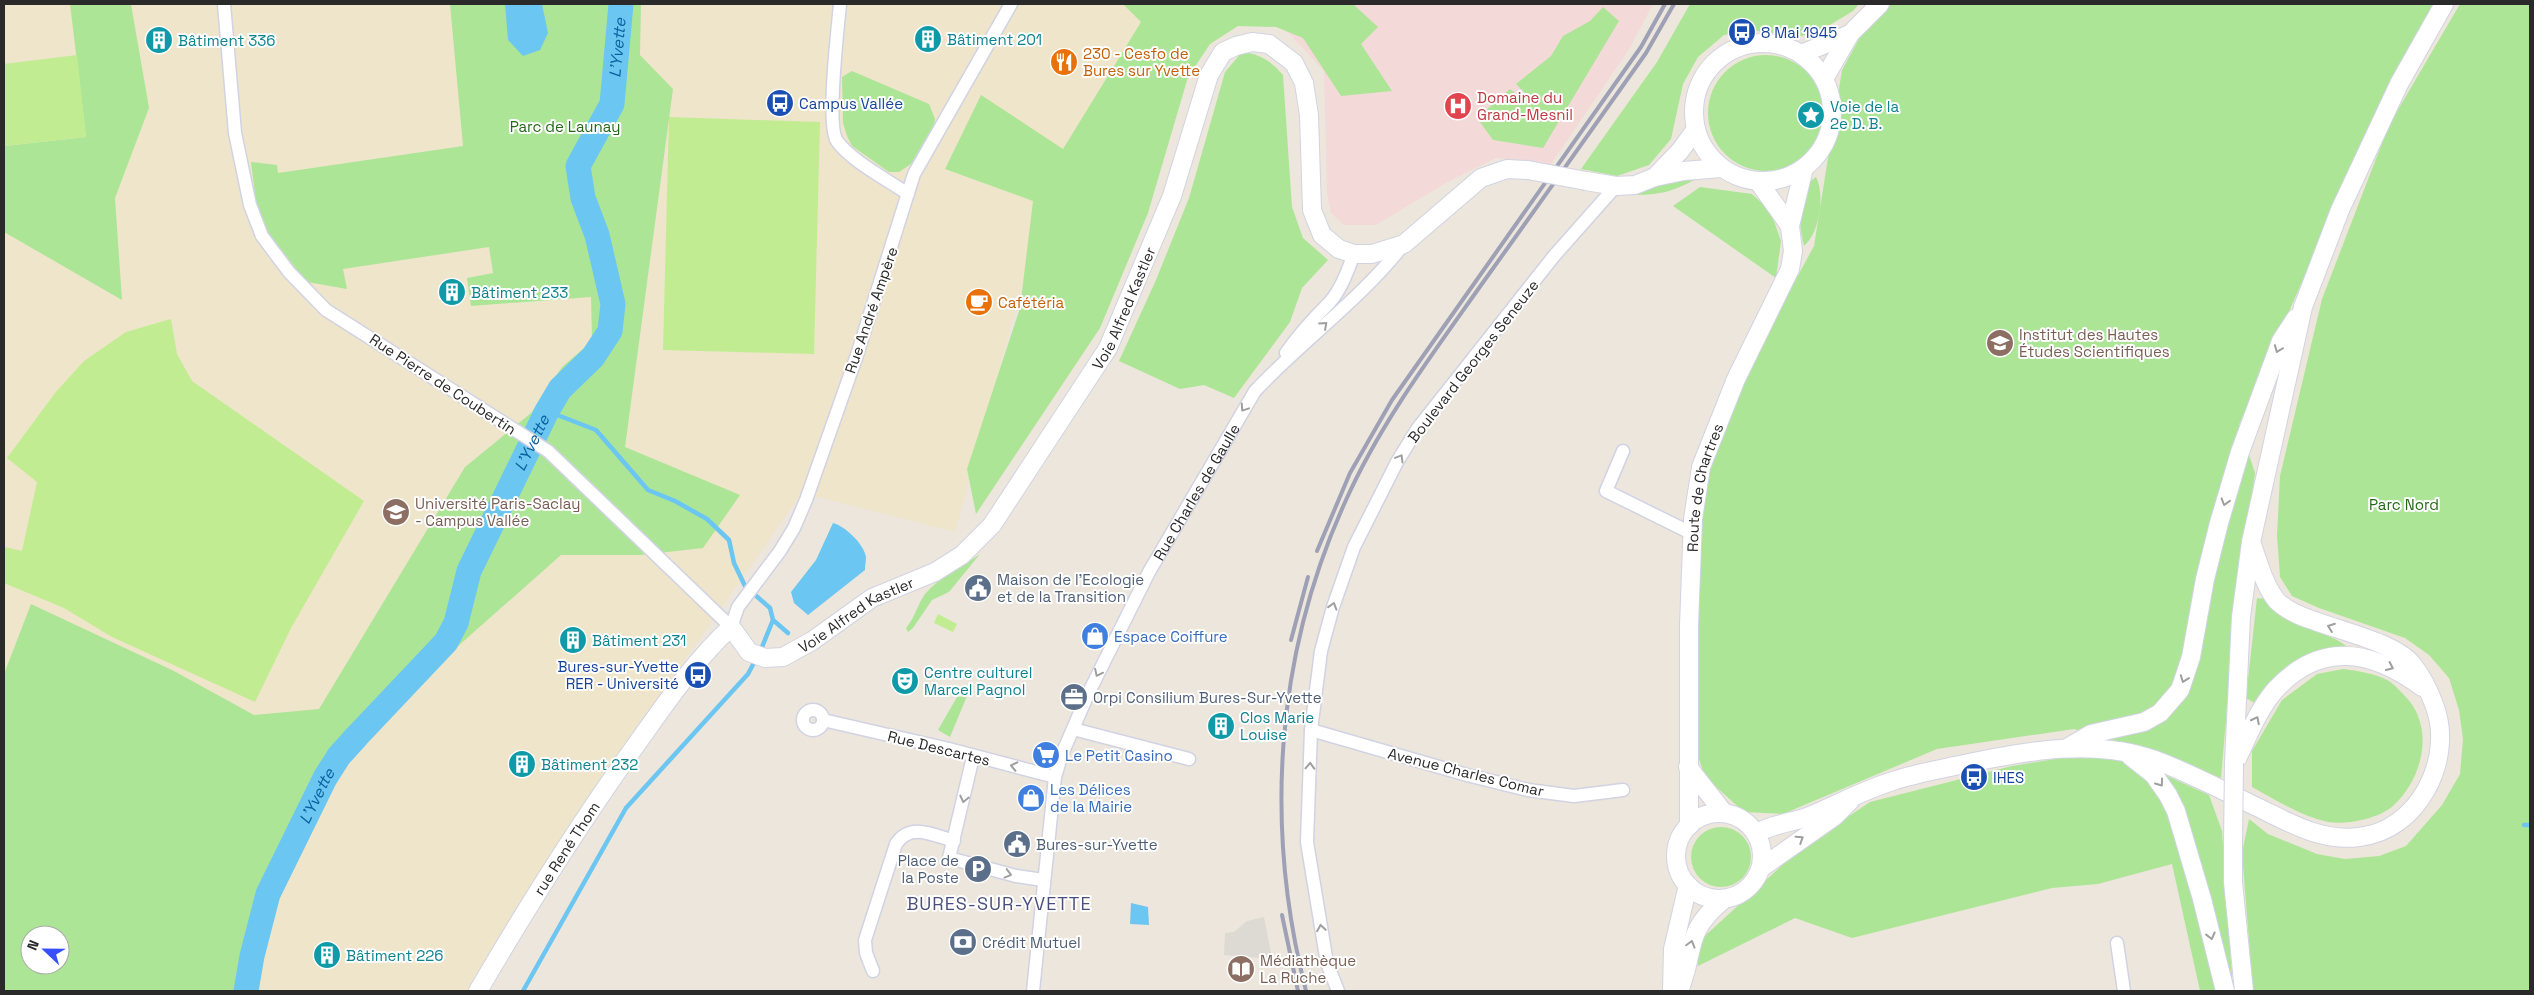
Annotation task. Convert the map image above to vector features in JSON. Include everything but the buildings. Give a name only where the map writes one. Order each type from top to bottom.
[{"type":"main road","points":[[1824,79],[1850,34],[1880,4]]},
{"type":"main road","points":[[2244,991],[2233,882],[2234,764],[2241,617],[2251,542],[2303,307],[2348,193],[2399,84],[2444,4]]},
{"type":"main road","points":[[1800,54],[1850,34]]},
{"type":"main road","name":"Voie Alfred Kastler","points":[[731,627],[757,655],[783,657],[812,641],[872,598],[935,572],[962,555],[992,525],[1108,348],[1172,196],[1209,75],[1223,52],[1252,42],[1269,44],[1294,63],[1304,83],[1309,115],[1310,198],[1316,224],[1329,242],[1354,254]]},
{"type":"main road","points":[[1766,43],[1784,46],[1800,54],[1814,65],[1824,79],[1831,98],[1832,120],[1826,140],[1815,158],[1804,168],[1782,178],[1758,182],[1739,177],[1721,168],[1705,150],[1696,129],[1694,110],[1697,92],[1704,76],[1724,56],[1748,45],[1766,43]]},
{"type":"main road","name":"Rue Charles de Gaulle","points":[[1655,177],[1680,151],[1696,129]]},
{"type":"main road","name":"Rue Charles de Gaulle","points":[[1354,254],[1372,254],[1404,244],[1481,178],[1507,169],[1528,170],[1616,186],[1635,185],[1655,177],[1684,171],[1721,168]]},
{"type":"main road","name":"Route de Chartres","points":[[1689,826],[1689,625],[1693,534],[1701,467],[1736,379],[1790,269],[1793,251],[1790,226],[1804,168]]},
{"type":"main road","name":"Route de Chartres","points":[[1758,182],[1790,226]]},
{"type":"main road","points":[[2066,748],[2091,734],[2144,722],[2160,713],[2180,690],[2191,657],[2205,579],[2219,522],[2240,452],[2281,341],[2303,307]]},
{"type":"main road","points":[[1756,834],[1766,828],[1807,817],[1896,779],[1998,757],[2066,748],[2124,751],[2182,771],[2302,829],[2335,838],[2362,837],[2386,828],[2412,809],[2431,784],[2441,752],[2440,723],[2435,704],[2412,663],[2394,651],[2310,620],[2278,602],[2271,591],[2251,542]]},
{"type":"main road","name":"rue René Thom","points":[[478,991],[560,854],[661,709],[714,643],[731,627]]},
{"type":"main road","points":[[2234,764],[2264,706],[2276,689],[2312,662],[2331,656],[2353,655],[2367,658],[2390,666],[2426,690]]},
{"type":"main road","points":[[2124,751],[2154,775],[2176,811],[2202,899],[2225,991]]},
{"type":"main road","points":[[1688,767],[1724,814]]},
{"type":"main road","points":[[1761,868],[1761,845],[1756,834],[1742,820],[1724,814],[1705,816],[1689,826],[1681,837],[1677,849],[1677,862],[1680,874],[1688,885],[1704,896],[1724,899],[1738,895],[1750,886],[1761,868],[1836,816],[1855,795]]},
{"type":"main road","points":[[1672,989],[1673,949],[1688,885]]},
{"type":"main road","points":[[1672,989],[1693,937],[1706,916],[1724,899]]},
{"type":"street","name":"Rue Pierre de Coubertin","points":[[224,4],[235,133],[250,205],[262,236],[289,272],[326,310],[548,452],[731,627]]},
{"type":"street","points":[[840,4],[835,52],[833,128],[837,140],[853,156],[908,194]]},
{"type":"street","name":"Rue André Ampère","points":[[731,627],[738,606],[794,528],[812,485],[918,167],[1011,4]]},
{"type":"street","name":"Boulevard Georges Seneuze","points":[[1338,991],[1327,963],[1307,842],[1311,730],[1321,651],[1333,607],[1354,547],[1397,462],[1418,428],[1554,256],[1616,186]]},
{"type":"street","name":"Rue Charles de Gaulle","points":[[1043,880],[1054,780],[1073,728],[1149,572],[1255,391],[1275,370],[1382,272],[1404,244]]},
{"type":"street","name":"Rue Charles de Gaulle","points":[[1275,370],[1298,335],[1330,302],[1347,274],[1354,254]]},
{"type":"street","points":[[1623,451],[1606,491],[1693,534]]},
{"type":"street","name":"Rue Descartes","points":[[823,720],[949,749],[1054,780]]},
{"type":"street","points":[[1073,728],[1189,759]]},
{"type":"street","name":"Avenue Charles Comar","points":[[1311,730],[1467,775],[1528,790],[1574,796],[1624,790]]},
{"type":"street","points":[[973,756],[949,858],[1016,876],[1043,880],[1033,991]]},
{"type":"street","points":[[873,971],[866,953],[865,940],[896,844],[902,835],[909,832],[920,832],[954,841]]},
{"type":"street","points":[[2117,943],[2124,991]]},
{"type":"shaded area","name":"Université Paris-Saclay - Campus Vallée","points":[[4,4],[1168,4],[1042,212],[955,532],[802,493],[642,721],[536,882],[469,991],[4,991]]},
{"type":"shaded area","name":"Domaine du Grand-Mesnil","points":[[1254,4],[1653,4],[1630,48],[1551,164],[1496,158],[1451,180],[1376,225],[1344,225],[1331,213],[1327,193],[1324,71],[1285,29]]},
{"type":"shaded area","points":[[1264,917],[1272,959],[1224,955],[1225,933],[1234,932],[1247,921]]},
{"type":"green space","points":[[70,4],[131,4],[149,108],[115,198],[122,300],[4,232],[4,146],[86,137]]},
{"type":"green space","name":"Parc de Launay","points":[[450,4],[641,4],[640,55],[673,89],[625,447],[740,495],[703,548],[641,555],[561,555],[457,647],[317,781],[266,885],[240,991],[4,991],[4,674],[31,604],[174,671],[254,715],[319,709],[465,467],[531,413],[562,367],[592,341],[591,297],[471,306],[467,278],[493,273],[489,247],[343,269],[347,289],[307,282],[268,234],[256,203],[251,162],[277,165],[278,173],[463,146]]},
{"type":"green space","points":[[1123,4],[1353,4],[1378,27],[1361,44],[1392,91],[1341,96],[1303,38],[1276,27],[1238,26],[1210,44],[1188,77],[1148,213],[1100,328],[976,514],[967,469],[1020,308],[1033,201],[945,169],[981,95],[1063,149],[1141,22]]},
{"type":"green space","points":[[1690,4],[1859,4],[1853,11],[1820,31],[1798,37],[1752,30],[1724,35],[1698,57],[1683,84],[1671,139],[1649,165],[1617,176],[1581,169],[1657,62]]},
{"type":"green space","name":"Institut des Hautes Études Scientifiques","points":[[1878,4],[2443,4],[2335,207],[2239,425],[2255,473],[2236,603],[2221,778],[2074,729],[1937,749],[1783,814],[1744,812],[1705,777],[1695,747],[1699,540],[1709,466],[1743,377],[1814,246],[1842,70]]},
{"type":"green space","name":"Parc Nord","points":[[2460,4],[2530,4],[2530,991],[2253,991],[2242,853],[2249,819],[2268,834],[2317,854],[2345,859],[2379,856],[2406,846],[2442,805],[2460,774],[2463,739],[2459,710],[2449,678],[2429,655],[2405,638],[2319,608],[2292,596],[2280,577],[2277,536],[2280,476],[2322,299],[2389,125]]},
{"type":"green space","points":[[1603,7],[1619,21],[1543,148],[1493,140],[1477,118],[1510,89],[1521,98],[1525,93],[1516,84],[1551,56],[1563,36],[1590,21]]},
{"type":"green space","points":[[1242,52],[1254,54],[1265,59],[1283,75],[1292,207],[1303,238],[1328,260],[1302,288],[1290,322],[1234,398],[1204,385],[1180,389],[1119,361],[1156,280],[1189,198],[1225,72]]},
{"type":"green space","points":[[77,55],[86,137],[4,146],[4,64]]},
{"type":"green space","points":[[1766,55],[1788,60],[1807,72],[1819,91],[1824,113],[1819,135],[1807,154],[1788,166],[1766,171],[1744,166],[1725,154],[1713,135],[1708,113],[1713,91],[1725,72],[1744,60]]},
{"type":"green space","points":[[852,71],[929,104],[935,119],[934,125],[911,164],[899,172],[889,172],[852,146],[847,136],[843,123],[842,77]]},
{"type":"green space","points":[[669,117],[820,122],[814,354],[663,350]]},
{"type":"green space","points":[[1697,176],[1696,179],[1665,192],[1632,195],[1629,192]]},
{"type":"green space","points":[[1816,177],[1820,193],[1819,213],[1814,232],[1804,246],[1800,218],[1801,199],[1804,190]]},
{"type":"green space","points":[[1700,187],[1752,194],[1766,207],[1774,221],[1781,241],[1776,278],[1673,206]]},
{"type":"green space","points":[[171,319],[177,354],[192,381],[364,501],[291,628],[255,702],[112,637],[64,608],[4,583],[4,547],[22,551],[37,482],[7,458],[55,393],[84,361],[126,332]]},
{"type":"green space","points":[[980,554],[949,592],[932,600],[913,628],[908,632],[906,628],[925,594],[944,577]]},
{"type":"green space","points":[[2257,598],[2265,599],[2280,614],[2292,622],[2333,638],[2346,646],[2319,652],[2307,658],[2286,674],[2256,704],[2246,698]]},
{"type":"green space","points":[[938,614],[957,624],[953,632],[934,623]]},
{"type":"green space","points":[[2343,669],[2387,680],[2404,695],[2414,708],[2420,722],[2422,752],[2412,782],[2403,795],[2387,811],[2371,818],[2335,823],[2298,812],[2252,787],[2252,751],[2282,700],[2317,674]]},
{"type":"green space","points":[[967,696],[950,737],[938,730],[957,697]]},
{"type":"green space","points":[[2110,750],[2209,795],[2222,831],[2233,991],[2200,991],[2172,864],[2098,884],[2052,888],[1852,938],[1795,918],[1698,966],[1696,944],[1800,849],[1870,802],[2012,766]]},
{"type":"green space","points":[[1715,827],[1727,827],[1743,835],[1749,845],[1751,857],[1749,869],[1743,879],[1727,887],[1715,887],[1699,879],[1691,863],[1691,851],[1699,835]]},
{"type":"water","points":[[505,4],[542,4],[548,33],[540,50],[523,56],[508,40]]},
{"type":"water","points":[[833,523],[858,541],[866,557],[865,570],[808,615],[794,603],[791,592],[816,560]]},
{"type":"water","points":[[1131,903],[1148,907],[1149,925],[1130,924]]},
{"type":"waterway","name":"L'Yvette","points":[[246,991],[252,956],[268,894],[325,778],[339,756],[446,642],[456,623],[469,571],[547,411],[560,389],[593,357],[610,331],[613,304],[597,235],[583,198],[578,166],[612,104],[621,4]]},
{"type":"waterway","points":[[547,411],[596,430],[648,490],[675,501],[707,519],[729,540],[734,563],[745,586],[770,608],[773,620],[760,652]]},
{"type":"waterway","points":[[773,620],[788,633]]},
{"type":"waterway","points":[[523,991],[626,808],[748,674],[756,659]]},
{"type":"waterway","points":[[2524,825],[2530,825]]},
{"type":"railway","points":[[1317,551],[1350,473],[1392,400],[1641,47],[1665,4]]},
{"type":"railway","points":[[1306,991],[1293,929],[1285,867],[1281,804],[1284,742],[1291,680],[1304,619],[1322,559],[1346,500],[1390,417],[1443,339],[1646,53],[1674,4]]},
{"type":"railway","points":[[1291,640],[1308,577]]},
{"type":"railway","points":[[1282,915],[1298,991]]},
{"type":"place","name":"8 Mai 1945","points":[[1742,32]]},
{"type":"place","name":"Bâtiment 201","points":[[928,39]]},
{"type":"place","name":"Bâtiment 336","points":[[159,40]]},
{"type":"place","name":"230 - Cesfo de Bures sur Yvette","points":[[1064,62]]},
{"type":"place","name":"Campus Vallée","points":[[780,103]]},
{"type":"place","name":"Domaine du Grand-Mesnil","points":[[1458,106]]},
{"type":"place","name":"Voie de la 2e D. B.","points":[[1811,115]]},
{"type":"place","name":"Bâtiment 233","points":[[452,292]]},
{"type":"place","name":"Cafétéria","points":[[979,302]]},
{"type":"place","name":"Institut des Hautes Études Scientifiques","points":[[2000,343]]},
{"type":"place","name":"Université Paris-Saclay - Campus Vallée","points":[[396,512]]},
{"type":"place","name":"Maison de l'Ecologie et de la Transition","points":[[978,588]]},
{"type":"place","name":"Espace Coiffure","points":[[1095,636]]},
{"type":"place","name":"Bâtiment 231","points":[[573,640]]},
{"type":"place","name":"Bures-sur-Yvette RER - Université","points":[[698,675]]},
{"type":"place","name":"Centre culturel Marcel Pagnol","points":[[905,681]]},
{"type":"place","name":"Orpi Consilium Bures-Sur-Yvette","points":[[1074,697]]},
{"type":"place","name":"Clos Marie Louise","points":[[1221,726]]},
{"type":"place","name":"Le Petit Casino","points":[[1046,755]]},
{"type":"place","name":"Bâtiment 232","points":[[522,764]]},
{"type":"place","name":"IHES","points":[[1974,777]]},
{"type":"place","name":"Les Délices de la Mairie","points":[[1031,798]]},
{"type":"place","name":"Bures-sur-Yvette","points":[[1017,844]]},
{"type":"place","name":"Place de la Poste","points":[[978,869]]},
{"type":"place","name":"Crédit Mutuel","points":[[963,942]]},
{"type":"place","name":"Bâtiment 226","points":[[327,955]]},
{"type":"place","name":"Médiathèque La Ruche","points":[[1241,969]]},
{"type":"district","name":"BURES-SUR-YVETTE","points":[[999,903]]}]
